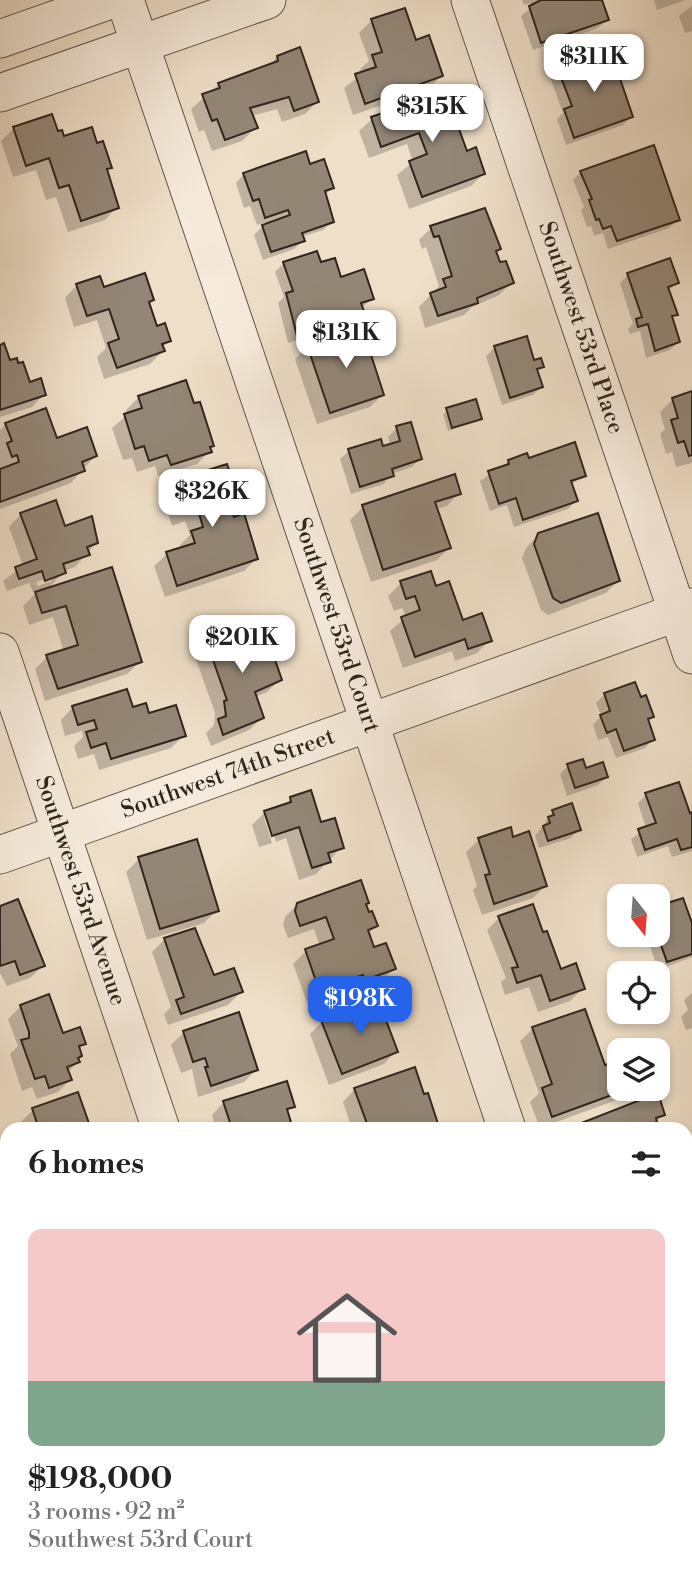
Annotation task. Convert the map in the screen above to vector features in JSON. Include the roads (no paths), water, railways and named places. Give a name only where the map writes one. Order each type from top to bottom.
[{"type":"street","points":[[0,39],[110,0]]},
{"type":"street","name":"Southwest 53rd Court","points":[[125,0],[505,1122]]},
{"type":"street","points":[[0,93],[267,0]]},
{"type":"street","name":"Southwest 53rd Place","points":[[470,0],[685,610],[692,655]]},
{"type":"street","name":"Southwest 74th Street","points":[[0,855],[685,610]]},
{"type":"street","name":"Southwest 53rd Avenue","points":[[0,652],[159,1122]]}]
